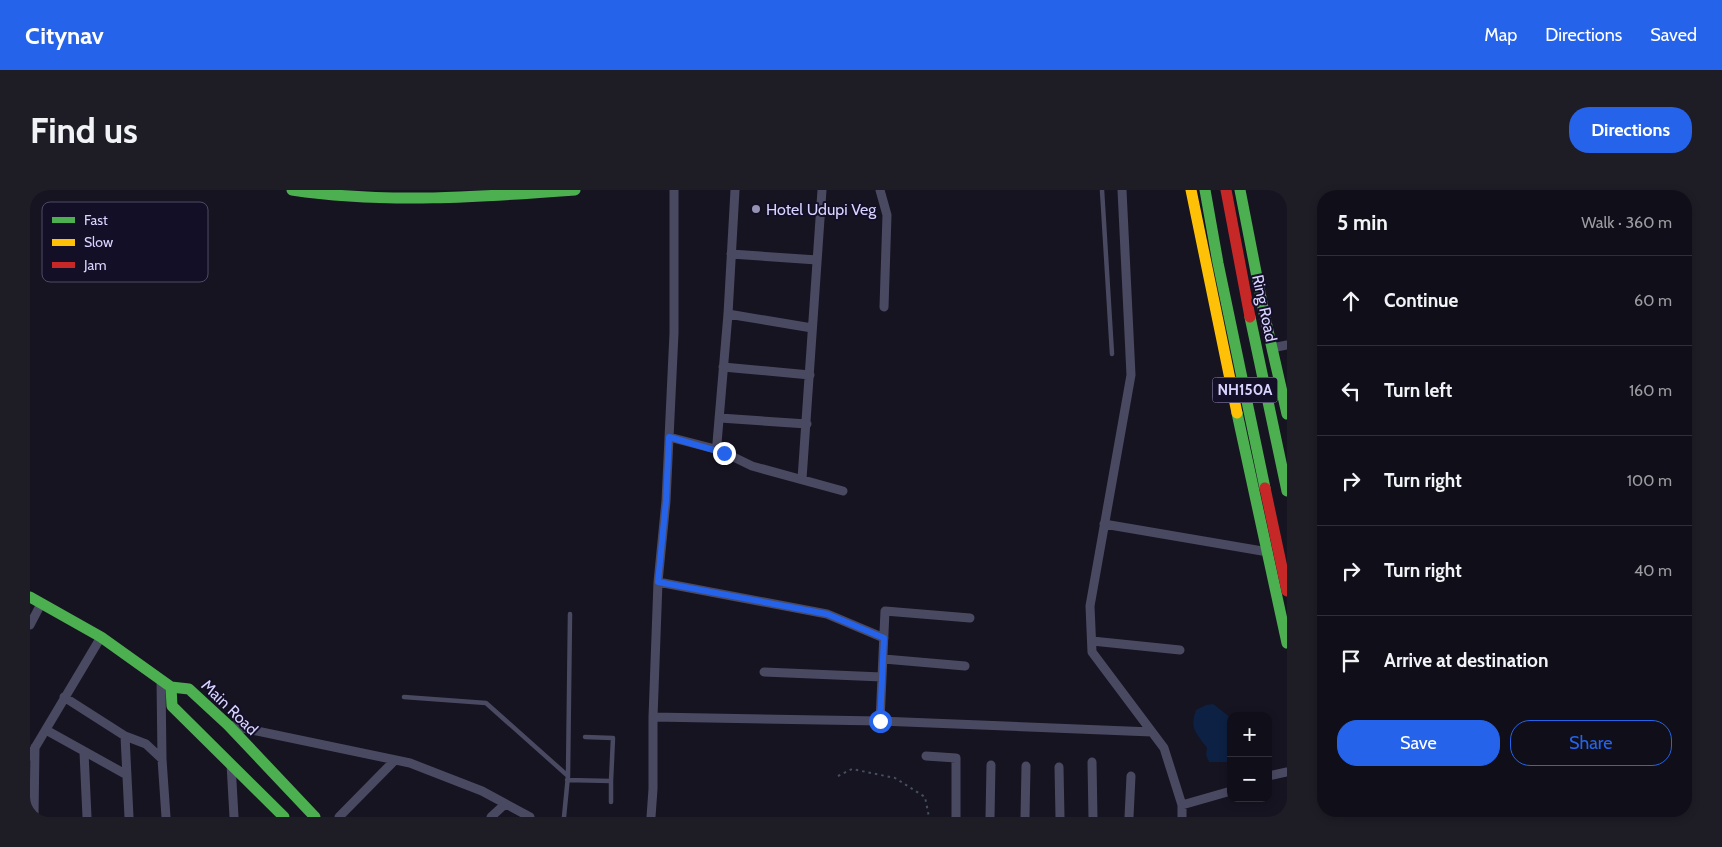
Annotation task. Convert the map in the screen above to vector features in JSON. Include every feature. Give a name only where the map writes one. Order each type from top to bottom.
[{"type":"main road","points":[[292,190],[388,197],[464,198],[575,190]]},
{"type":"main road","points":[[1191,190],[1216,317],[1287,643]]},
{"type":"main road","name":"NH150A","points":[[1205,190],[1218,263],[1287,591]]},
{"type":"main road","name":"Ring Road","points":[[1226,190],[1238,259],[1287,491]]},
{"type":"main road","points":[[1240,190],[1287,414]]},
{"type":"main road","name":"Main Road","points":[[30,597],[101,637],[171,687],[189,689],[228,725],[315,817]]},
{"type":"main road","points":[[171,687],[172,706],[231,764],[274,811],[284,817]]},
{"type":"street","points":[[651,817],[658,582],[666,501],[674,333],[674,190]]},
{"type":"street","points":[[719,450],[717,444],[728,314],[735,190]]},
{"type":"street","points":[[802,479],[822,190]]},
{"type":"street","points":[[880,190],[887,215],[884,307]]},
{"type":"street","points":[[1122,190],[1131,374],[1090,606],[1092,652],[1164,748],[1182,805],[1182,817]]},
{"type":"street","points":[[732,254],[817,260]]},
{"type":"street","points":[[728,314],[812,328]]},
{"type":"street","points":[[1272,348],[1287,345]]},
{"type":"street","points":[[723,368],[810,374]]},
{"type":"street","points":[[720,418],[806,424]]},
{"type":"street","points":[[669,437],[719,450],[752,466],[842,491]]},
{"type":"street","points":[[1104,524],[1268,552]]},
{"type":"street","points":[[658,582],[827,614],[884,638]]},
{"type":"street","points":[[30,625],[41,604]]},
{"type":"street","points":[[880,721],[885,612],[970,618]]},
{"type":"street","points":[[30,756],[101,637]]},
{"type":"street","points":[[1092,641],[1180,650]]},
{"type":"street","points":[[884,659],[965,666]]},
{"type":"street","points":[[764,672],[882,677]]},
{"type":"street","points":[[161,680],[162,759],[166,817]]},
{"type":"street","points":[[64,697],[125,736],[146,744],[162,759]]},
{"type":"street","points":[[653,717],[880,721],[1152,732]]},
{"type":"street","points":[[228,725],[410,763],[482,791],[530,817]]},
{"type":"street","points":[[46,730],[127,775]]},
{"type":"street","points":[[125,736],[129,817]]},
{"type":"street","points":[[34,817],[35,747]]},
{"type":"street","points":[[84,752],[87,817]]},
{"type":"street","points":[[926,756],[956,758],[956,817]]},
{"type":"street","points":[[340,817],[395,760]]},
{"type":"street","points":[[1092,762],[1093,817]]},
{"type":"street","points":[[231,764],[234,817]]},
{"type":"street","points":[[990,817],[991,765]]},
{"type":"street","points":[[1025,817],[1026,766]]},
{"type":"street","points":[[1059,767],[1060,817]]},
{"type":"street","points":[[1272,775],[1287,772]]},
{"type":"street","points":[[1129,817],[1131,776]]},
{"type":"street","points":[[1182,805],[1227,792]]},
{"type":"street","points":[[491,817],[505,804]]},
{"type":"lane","points":[[1102,190],[1112,354]]},
{"type":"lane","points":[[564,817],[568,778],[570,614]]},
{"type":"lane","points":[[404,697],[486,703],[568,778],[611,781]]},
{"type":"lane","points":[[585,737],[613,738],[611,802]]},
{"type":"path","points":[[838,776],[852,769],[895,778],[925,797],[929,817]]},
{"type":"water","points":[[1213,704],[1227,715],[1227,762],[1209,762],[1206,755],[1207,748],[1195,731],[1193,722],[1196,710]]},
{"type":"traffic: fast","points":[[292,190],[362,197],[398,198],[469,197],[575,190]]},
{"type":"traffic: fast","points":[[1205,190],[1218,263],[1265,488]]},
{"type":"traffic: fast","points":[[1240,190],[1264,313],[1287,414]]},
{"type":"traffic: fast","points":[[1250,317],[1287,491]]},
{"type":"traffic: fast","points":[[1237,413],[1287,643]]},
{"type":"traffic: fast","points":[[30,597],[101,637],[171,687],[189,689],[228,725],[315,817]]},
{"type":"traffic: fast","points":[[171,687],[172,706],[284,817]]},
{"type":"traffic: slow","points":[[1191,190],[1237,413]]},
{"type":"traffic: jam","points":[[1226,190],[1250,317]]},
{"type":"traffic: jam","points":[[1265,488],[1287,591]]},
{"type":"place","name":"Hotel Udupi Veg","points":[[756,209]]},
{"type":"route","points":[[724,453],[669,437],[666,501],[658,582],[827,614],[884,638],[880,721]]}]
